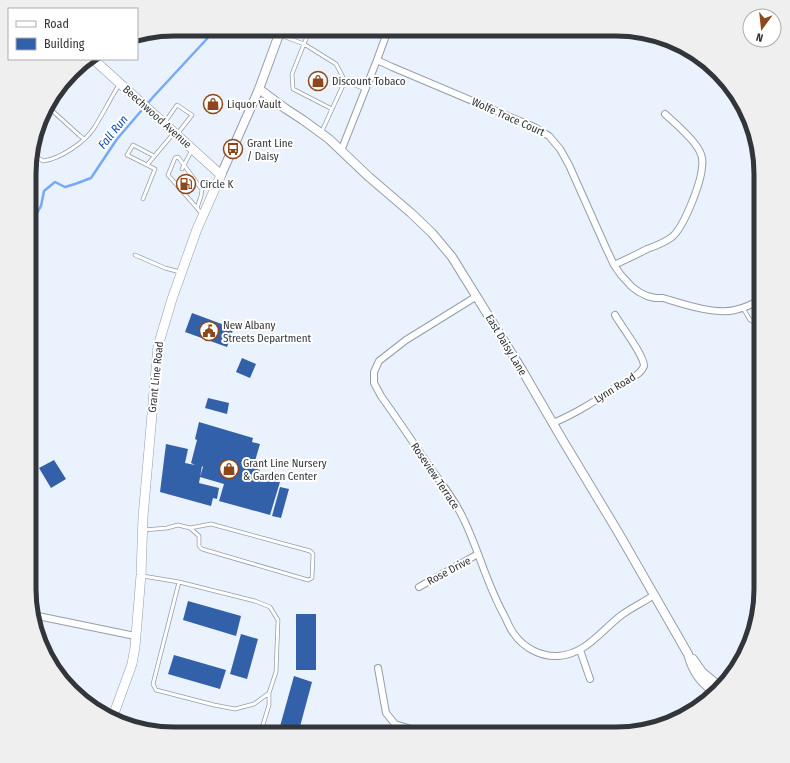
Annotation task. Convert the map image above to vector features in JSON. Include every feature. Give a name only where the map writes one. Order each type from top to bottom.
[{"type":"main road","name":"Beechwood Avenue","points":[[95,61],[222,175]]},
{"type":"main road","name":"Grant Line Road","points":[[114,713],[132,664],[136,636],[141,575],[142,517],[158,346],[168,309],[182,272],[200,212],[222,175]]},
{"type":"street","name":"Grant Line Road","points":[[222,175],[259,89],[279,36]]},
{"type":"street","points":[[341,151],[386,36]]},
{"type":"street","name":"Wolfe Trace Court","points":[[377,60],[534,127],[549,136],[560,149],[569,165],[614,265],[626,282],[632,287],[647,296],[663,298],[709,310],[723,312],[743,308],[754,302]]},
{"type":"street","name":"East Daisy Lane","points":[[259,89],[321,133],[411,213],[432,233],[452,257],[477,296],[618,532],[688,654],[702,672],[716,684]]},
{"type":"street","points":[[614,265],[660,244],[677,232],[688,213],[699,183],[702,162],[698,149],[694,143],[665,114]]},
{"type":"street","name":"Roseview Terrace","points":[[477,296],[406,340],[379,361],[374,372],[374,383],[381,396],[441,482],[464,519],[495,599],[513,634],[534,651],[558,656],[574,653],[588,645],[624,614],[654,596]]},
{"type":"street","name":"Lynn Road","points":[[553,423],[609,392],[637,375],[643,369],[644,365],[639,354],[615,315]]},
{"type":"street","name":"Rose Drive","points":[[419,587],[478,554]]},
{"type":"street","points":[[39,616],[136,636]]},
{"type":"street","points":[[580,650],[590,679]]},
{"type":"street","name":"East Daisy Lane","points":[[688,654],[695,672],[702,682],[711,689]]},
{"type":"street","points":[[378,668],[386,713],[395,724],[405,727]]},
{"type":"lane","points":[[288,36],[336,64],[346,81],[365,89]]},
{"type":"lane","points":[[307,36],[292,74],[293,89],[332,109]]},
{"type":"lane","points":[[321,133],[346,81]]},
{"type":"lane","points":[[37,157],[43,161],[47,160],[61,155],[75,147],[95,127],[120,84]]},
{"type":"lane","points":[[147,165],[192,115],[177,105],[164,122]]},
{"type":"lane","points":[[52,111],[84,139]]},
{"type":"lane","points":[[143,199],[156,169],[127,156],[133,145],[154,156]]},
{"type":"lane","points":[[182,169],[193,149]]},
{"type":"lane","points":[[178,157],[197,186],[202,190],[200,212],[191,199],[168,175],[175,158],[178,157]]},
{"type":"lane","points":[[135,254],[165,268],[182,272]]},
{"type":"lane","points":[[743,308],[750,320],[754,322]]},
{"type":"lane","points":[[142,530],[167,528],[178,525],[190,528],[211,524],[310,551],[313,554],[312,578],[308,580],[202,549],[199,546],[199,536],[190,528]]},
{"type":"lane","points":[[141,575],[179,582],[255,601],[270,608],[278,620],[276,672],[269,693],[269,705],[262,727]]},
{"type":"lane","points":[[179,582],[153,684],[156,690],[214,706],[235,710],[254,704],[269,693]]},
{"type":"building","name":"New Albany Streets Department","points":[[192,313],[227,326],[226,327],[233,330],[227,347],[185,332]]},
{"type":"building","points":[[242,358],[256,364],[250,378],[236,372]]},
{"type":"building","points":[[208,398],[229,403],[227,414],[205,408]]},
{"type":"building","name":"Grant Line Nursery & Garden Center","points":[[199,422],[253,438],[252,442],[260,444],[253,468],[260,470],[258,476],[280,482],[270,515],[219,501],[224,484],[200,477],[199,483],[219,488],[217,499],[213,498],[211,506],[160,492],[166,444],[188,449],[185,463],[195,465],[191,463],[197,440],[195,439]]},
{"type":"building","points":[[54,460],[66,479],[51,488],[39,468]]},
{"type":"building","points":[[280,487],[289,489],[281,518],[272,516]]},
{"type":"building","points":[[188,601],[241,616],[236,636],[183,620]]},
{"type":"building","points":[[296,614],[316,614],[316,670],[296,670]]},
{"type":"building","points":[[241,634],[258,639],[247,679],[230,674]]},
{"type":"building","points":[[174,655],[226,670],[220,689],[168,674]]},
{"type":"building","points":[[294,676],[312,682],[300,727],[280,727]]},
{"type":"waterway","name":"Fall Run","points":[[36,215],[41,206],[44,191],[55,182],[65,187],[91,178],[117,139],[154,96],[210,36]]},
{"type":"place","name":"Discount Tobaco","points":[[318,81]]},
{"type":"place","name":"Liquor Vault","points":[[213,104]]},
{"type":"place","name":"Grant Line / Daisy","points":[[233,149]]},
{"type":"place","name":"Circle K","points":[[186,184]]},
{"type":"place","name":"New Albany Streets Department","points":[[209,331]]},
{"type":"place","name":"Grant Line Nursery & Garden Center","points":[[229,469]]}]
